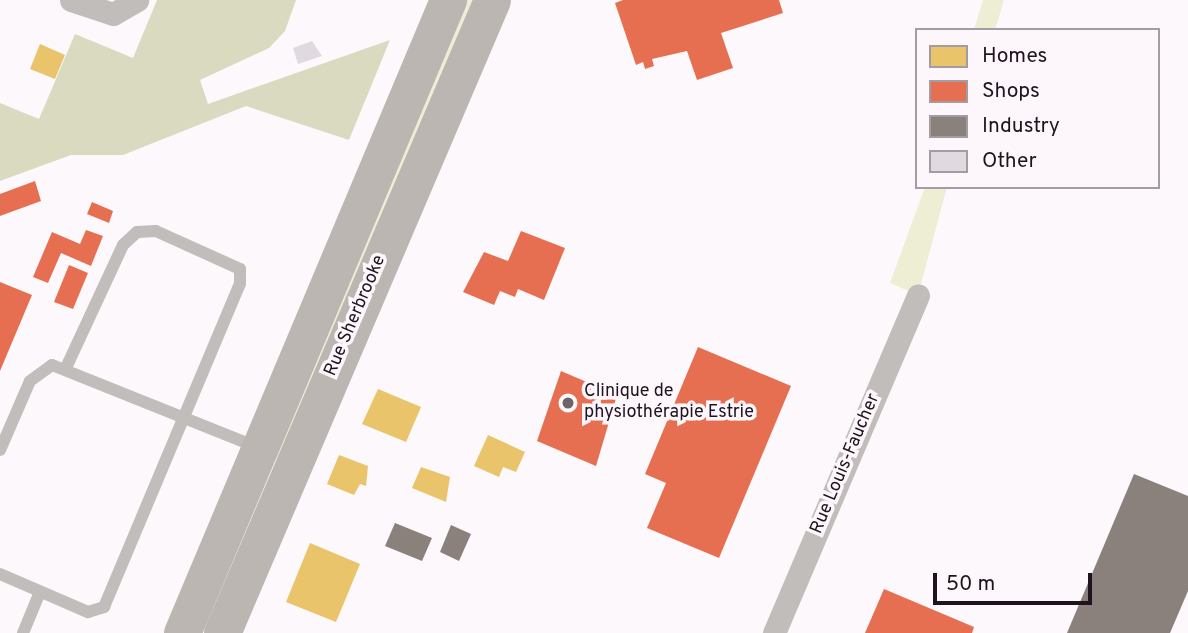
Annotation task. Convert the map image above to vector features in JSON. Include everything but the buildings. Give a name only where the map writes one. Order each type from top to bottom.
[{"type":"main road","points":[[182,633],[448,0]]},
{"type":"main road","name":"Rue Sherbrooke","points":[[222,633],[492,0]]},
{"type":"street","points":[[71,0],[104,14],[131,6]]},
{"type":"street","name":"Rue Louis-Faucher","points":[[774,633],[918,295]]},
{"type":"lane","points":[[0,574],[88,612],[104,607],[242,279],[236,265],[150,230],[132,235],[66,368]]},
{"type":"lane","points":[[0,450],[33,374],[52,365],[66,368],[260,448]]},
{"type":"lane","points":[[23,633],[40,592]]},
{"type":"green space","points":[[157,0],[296,0],[285,31],[269,48],[200,80],[208,104],[390,40],[349,140],[246,106],[123,155],[71,155],[0,181],[0,103],[39,119],[75,34],[133,58]]},
{"type":"green space","points":[[463,0],[477,0],[281,461],[273,458]]},
{"type":"green space","points":[[983,0],[1004,0],[996,28],[975,28]]},
{"type":"green space","points":[[924,189],[946,189],[918,295],[890,283]]},
{"type":"place","name":"Clinique de physiothérapie Estrie","points":[[568,403]]}]
